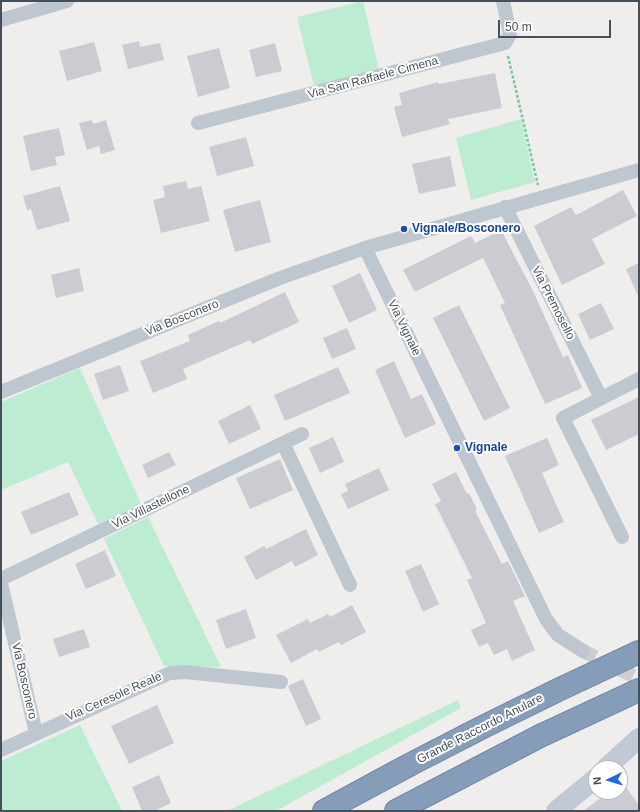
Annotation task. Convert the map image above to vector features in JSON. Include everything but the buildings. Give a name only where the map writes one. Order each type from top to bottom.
[{"type":"highway","name":"Grande Raccordo Anulare","points":[[324,811],[390,774],[526,705],[639,652]]},
{"type":"highway","points":[[396,811],[540,736],[639,690]]},
{"type":"main road","points":[[615,760],[639,738]]},
{"type":"main road","points":[[556,811],[588,785]]},
{"type":"street","points":[[1,20],[67,1]]},
{"type":"street","points":[[504,1],[510,34],[505,43]]},
{"type":"street","name":"Via San Raffaele Cimena","points":[[198,123],[505,43]]},
{"type":"street","points":[[365,248],[639,170]]},
{"type":"street","name":"Via Premosello","points":[[505,207],[601,398]]},
{"type":"street","name":"Via Bosconero","points":[[1,392],[280,278],[365,248]]},
{"type":"street","name":"Via Vignale","points":[[365,248],[546,619],[558,635],[583,651]]},
{"type":"street","points":[[622,537],[564,418],[639,379]]},
{"type":"street","name":"Via Villastellone","points":[[1,579],[302,434]]},
{"type":"street","points":[[283,443],[350,585]]},
{"type":"street","name":"Via Bosconero","points":[[1,583],[36,733]]},
{"type":"street","name":"Via Ceresole Reale","points":[[1,750],[170,673],[185,672],[281,682]]},
{"type":"path","points":[[505,43],[541,197]]},
{"type":"green space","points":[[363,1],[379,70],[314,86],[297,17]]},
{"type":"green space","points":[[521,119],[535,182],[471,200],[456,138]]},
{"type":"green space","points":[[80,368],[141,504],[98,524],[68,462],[1,490],[1,402]]},
{"type":"green space","points":[[148,517],[221,667],[164,666],[104,539]]},
{"type":"green space","points":[[458,700],[461,708],[276,811],[227,811]]},
{"type":"green space","points":[[80,725],[122,811],[1,811],[1,761]]},
{"type":"tunnel","points":[[583,651],[639,679]]},
{"type":"place","name":"Vignale/Bosconero","points":[[404,229]]},
{"type":"place","name":"Vignale","points":[[457,448]]}]
